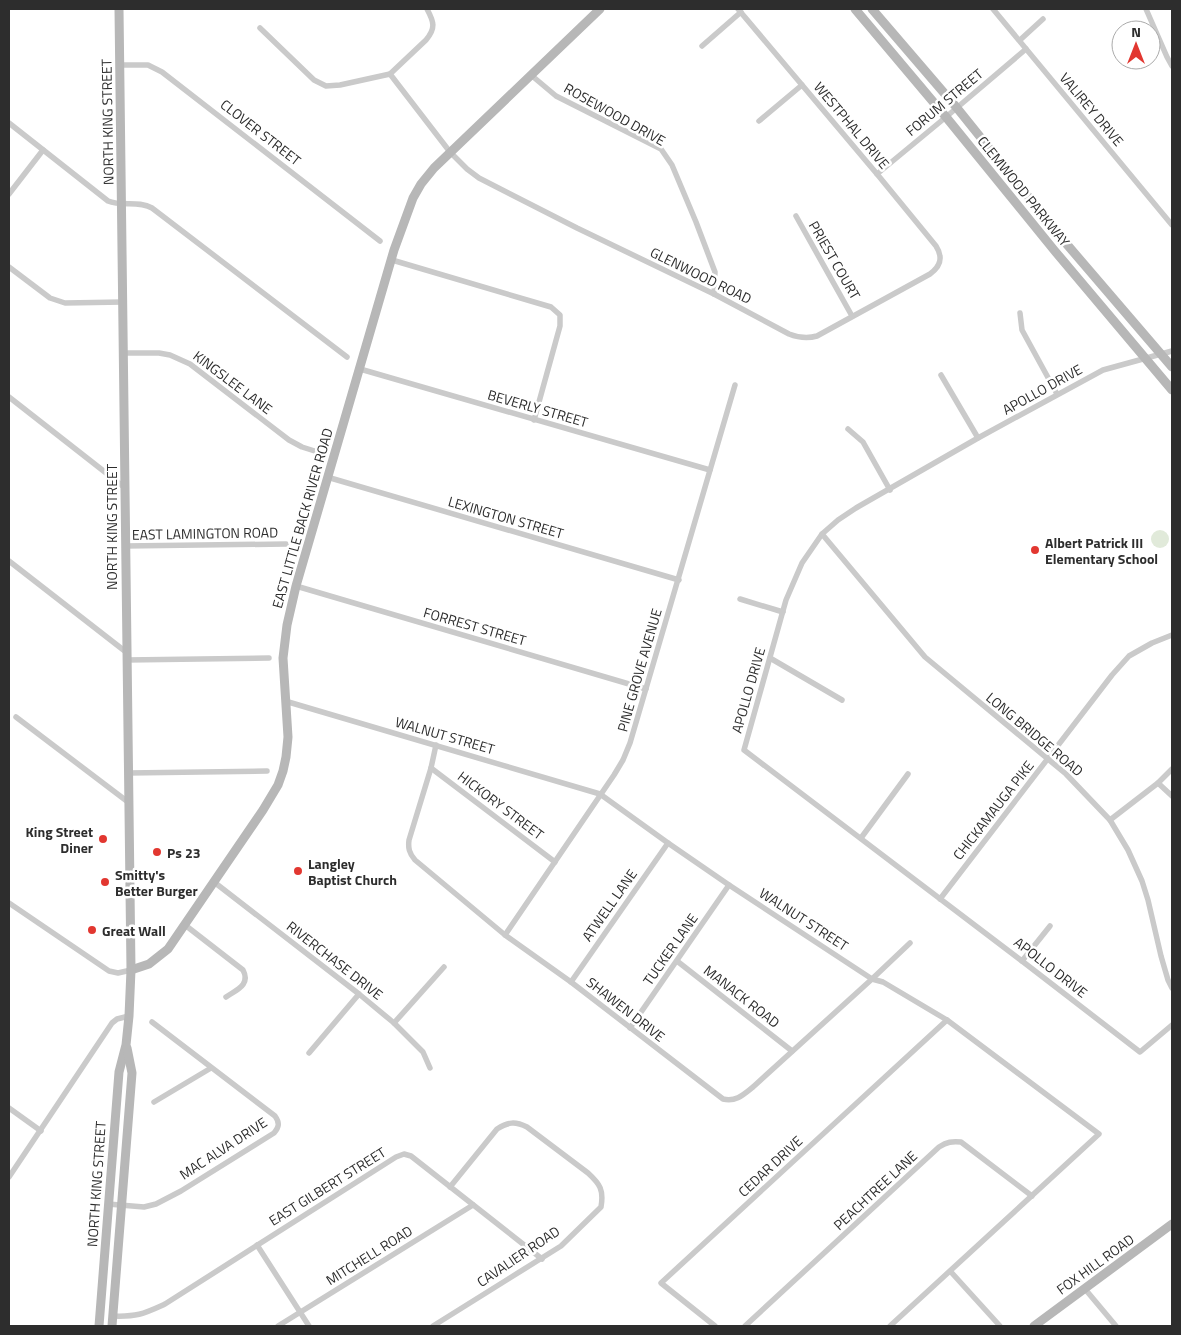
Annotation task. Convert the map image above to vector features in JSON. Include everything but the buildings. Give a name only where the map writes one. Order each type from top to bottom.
[{"type":"street","name":"NORTH KING STREET","points":[[99,1326],[119,1072],[126,1045],[131,970],[119,9]]},
{"type":"street","points":[[260,28],[314,80],[326,86],[340,85],[390,74],[431,34],[433,28],[432,21],[427,9]]},
{"type":"street","name":"EAST LITTLE BACK RIVER ROAD","points":[[131,970],[149,964],[168,950],[263,810],[281,778],[288,748],[283,658],[286,625],[327,477],[392,260],[413,198],[429,174],[450,152],[600,9]]},
{"type":"street","name":"CLEMWOOD PARKWAY","points":[[855,9],[1172,390]]},
{"type":"street","name":"CLEMWOOD PARKWAY","points":[[872,9],[957,108],[1064,241],[1172,367]]},
{"type":"street","name":"VALIREY DRIVE","points":[[993,9],[1172,225]]},
{"type":"street","points":[[1146,9],[1172,66]]},
{"type":"street","points":[[702,46],[739,11]]},
{"type":"street","name":"WESTPHAL DRIVE","points":[[739,11],[936,246],[940,253],[940,261]]},
{"type":"street","points":[[1020,40],[1044,19]]},
{"type":"street","name":"FORUM STREET","points":[[877,174],[1026,49]]},
{"type":"street","points":[[1167,57],[1172,53]]},
{"type":"street","name":"CLOVER STREET","points":[[120,65],[148,65],[162,72],[380,240]]},
{"type":"street","name":"GLENWOOD ROAD","points":[[390,74],[450,152],[479,178],[797,337],[817,336],[930,274],[936,270],[940,261]]},
{"type":"street","name":"ROSEWOOD DRIVE","points":[[531,75],[556,96],[661,149],[672,165],[715,272],[714,294]]},
{"type":"street","points":[[759,121],[802,85]]},
{"type":"street","points":[[9,123],[108,200],[122,204],[141,204],[152,208],[347,357]]},
{"type":"street","points":[[9,194],[43,150]]},
{"type":"street","name":"PRIEST COURT","points":[[796,216],[852,316]]},
{"type":"street","points":[[392,260],[551,307],[560,315],[560,326],[534,420]]},
{"type":"street","points":[[9,267],[50,298],[65,303],[123,302]]},
{"type":"street","points":[[1020,313],[1022,330],[1057,394]]},
{"type":"street","name":"APOLLO DRIVE","points":[[1172,351],[1103,370],[1057,394],[856,508],[822,534],[802,563],[786,600],[744,750],[1140,1052],[1172,1025]]},
{"type":"street","name":"KINGSLEE LANE","points":[[123,353],[159,353],[170,355],[190,364],[289,440],[302,447],[321,453]]},
{"type":"street","name":"BEVERLY STREET","points":[[360,369],[710,470]]},
{"type":"street","points":[[941,375],[978,438]]},
{"type":"street","name":"PINE GROVE AVENUE","points":[[505,935],[614,776],[627,752],[735,385]]},
{"type":"street","points":[[9,397],[124,487]]},
{"type":"street","points":[[848,429],[863,442],[890,490]]},
{"type":"street","name":"LEXINGTON STREET","points":[[327,477],[678,580]]},
{"type":"street","name":"LONG BRIDGE ROAD","points":[[822,534],[925,657],[1066,774],[1110,820],[1128,850],[1142,881],[1161,956],[1172,988]]},
{"type":"street","name":"EAST LAMINGTON ROAD","points":[[125,546],[286,544]]},
{"type":"street","points":[[9,561],[126,656],[269,658]]},
{"type":"street","name":"FORREST STREET","points":[[296,586],[646,689]]},
{"type":"street","points":[[740,599],[783,612]]},
{"type":"street","name":"CHICKAMAUGA PIKE","points":[[940,899],[1112,675],[1129,656],[1152,643],[1172,636]]},
{"type":"street","points":[[770,658],[842,700]]},
{"type":"street","name":"WALNUT STREET","points":[[285,701],[600,794],[729,885],[872,979],[883,982],[947,1020],[1099,1134],[951,1272]]},
{"type":"street","points":[[16,718],[128,802]]},
{"type":"street","name":"SHAWEN DRIVE","points":[[436,745],[409,840],[408,848],[411,856],[505,935],[571,982],[724,1100],[737,1099],[753,1087],[910,943]]},
{"type":"street","name":"HICKORY STREET","points":[[431,768],[556,862]]},
{"type":"street","points":[[1110,820],[1158,783],[1172,769]]},
{"type":"street","points":[[128,773],[268,771]]},
{"type":"street","points":[[861,838],[908,774]]},
{"type":"street","points":[[1158,783],[1172,796]]},
{"type":"street","name":"ATWELL LANE","points":[[571,982],[668,843]]},
{"type":"street","name":"RIVERCHASE DRIVE","points":[[214,882],[394,1023],[423,1052],[430,1068]]},
{"type":"street","name":"TUCKER LANE","points":[[630,1028],[729,885]]},
{"type":"street","points":[[9,903],[109,971],[118,973],[131,970]]},
{"type":"street","points":[[185,926],[245,973],[246,978],[241,987],[226,996]]},
{"type":"street","points":[[1022,961],[1050,926]]},
{"type":"street","name":"MANACK ROAD","points":[[677,961],[792,1051]]},
{"type":"street","points":[[394,1023],[444,967]]},
{"type":"street","points":[[309,1053],[359,994]]},
{"type":"street","points":[[9,1177],[112,1024],[117,1019],[129,1016]]},
{"type":"street","name":"CEDAR DRIVE","points":[[716,1326],[661,1283],[947,1020]]},
{"type":"street","name":"MAC ALVA DRIVE","points":[[108,1204],[151,1206],[164,1200],[259,1142],[274,1132],[279,1124],[275,1116],[152,1022]]},
{"type":"street","name":"NORTH KING STREET","points":[[112,1326],[132,1073],[126,1045]]},
{"type":"street","points":[[154,1102],[211,1068]]},
{"type":"street","points":[[9,1108],[41,1131]]},
{"type":"street","name":"CAVALIER ROAD","points":[[433,1326],[561,1246],[601,1207],[602,1199],[602,1190],[597,1181],[527,1127],[512,1122],[504,1124],[497,1129],[450,1187]]},
{"type":"street","name":"PEACHTREE LANE","points":[[745,1326],[939,1147],[947,1143],[953,1141],[961,1142],[1032,1196]]},
{"type":"street","name":"EAST GILBERT STREET","points":[[112,1316],[133,1316],[165,1304],[396,1157],[404,1154],[411,1156],[542,1259]]},
{"type":"street","name":"MITCHELL ROAD","points":[[278,1326],[472,1204]]},
{"type":"street","name":"FOX HILL ROAD","points":[[1034,1326],[1172,1224]]},
{"type":"street","points":[[257,1245],[308,1326]]},
{"type":"street","points":[[890,1326],[951,1272],[1000,1326]]},
{"type":"street","points":[[1084,1289],[1116,1326]]},
{"type":"green space","points":[[1160,530],[1166,533],[1169,539],[1166,545],[1160,548],[1154,545],[1151,539],[1154,533]]},
{"type":"place","name":"Albert Patrick III Elementary School","points":[[1035,550]]},
{"type":"place","name":"King Street Diner","points":[[103,839]]},
{"type":"place","name":"Ps 23","points":[[157,852]]},
{"type":"place","name":"Langley Baptist Church","points":[[298,871]]},
{"type":"place","name":"Smitty's Better Burger","points":[[105,882]]},
{"type":"place","name":"Great Wall","points":[[92,930]]}]
